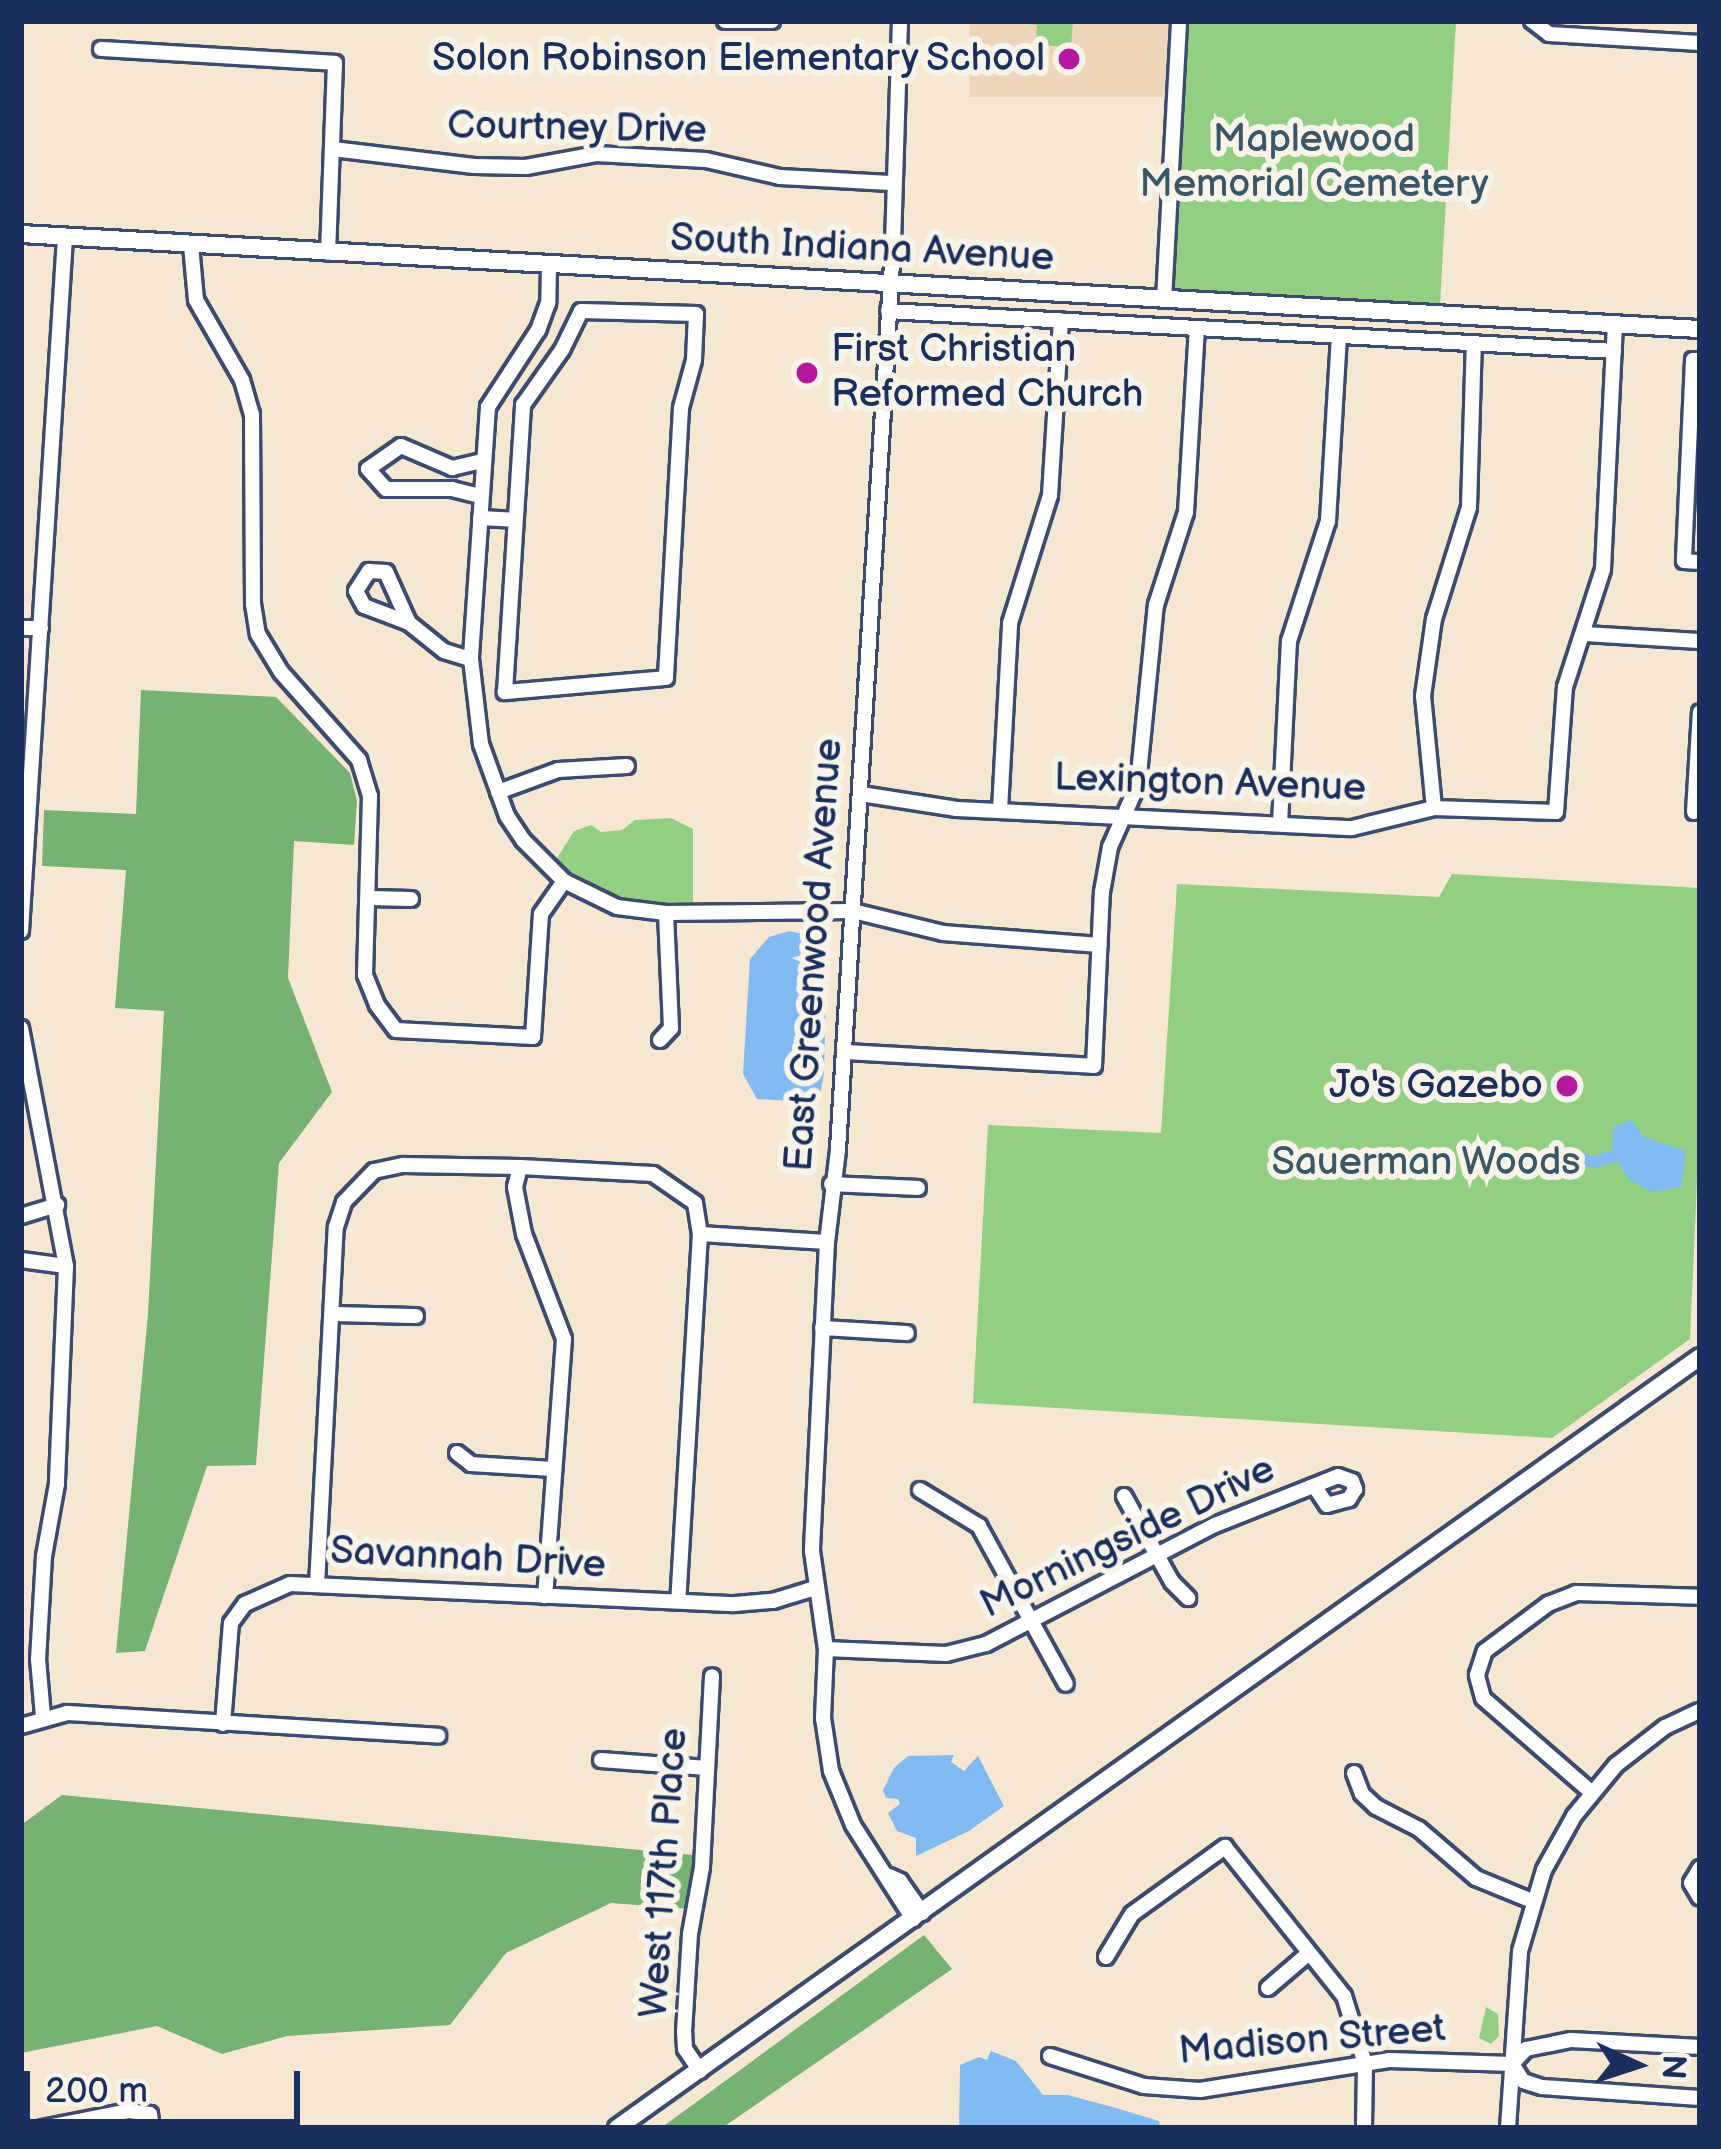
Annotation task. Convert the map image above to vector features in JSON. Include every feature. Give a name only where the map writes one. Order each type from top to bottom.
[{"type":"main road","name":"South Indiana Avenue","points":[[21,234],[1700,329]]},
{"type":"main road","points":[[617,2128],[1700,1357]]},
{"type":"street","points":[[725,21],[772,23]]},
{"type":"street","name":"East Greenwood Avenue","points":[[900,21],[861,794],[826,1242],[812,1551],[826,1649],[823,1718],[830,1771],[854,1825],[918,1916]]},
{"type":"street","points":[[1164,300],[1179,21]]},
{"type":"street","points":[[1532,21],[1550,34],[1700,43]]},
{"type":"street","points":[[101,49],[324,60],[337,69],[328,253]]},
{"type":"street","name":"Courtney Drive","points":[[333,149],[474,166],[526,167],[596,154],[706,160],[780,177],[890,183]]},
{"type":"street","points":[[21,931],[65,237]]},
{"type":"street","points":[[191,245],[196,301],[242,380],[252,414],[253,604],[258,634],[281,672],[359,760],[370,796],[365,975],[376,1005],[396,1030],[533,1037],[542,914],[564,881]]},
{"type":"street","points":[[549,264],[548,303],[538,330],[488,407],[471,659],[482,744],[498,792],[523,840],[564,881],[617,907],[666,914],[853,911],[943,933],[1100,945]]},
{"type":"street","points":[[1286,333],[1287,307]]},
{"type":"street","points":[[888,310],[1614,351]]},
{"type":"street","points":[[475,697],[666,678],[682,408],[694,360],[696,314],[580,311],[562,350],[523,406],[505,692]]},
{"type":"street","points":[[1000,810],[1010,623],[1050,495],[1061,320]]},
{"type":"street","points":[[1615,325],[1603,569],[1584,634],[1700,641]]},
{"type":"street","points":[[844,1052],[1094,1066],[1109,847],[1125,816],[1142,761],[1156,604],[1186,512],[1197,328]]},
{"type":"street","points":[[1280,824],[1289,640],[1328,521],[1339,336]]},
{"type":"street","points":[[1434,808],[1423,696],[1434,619],[1469,507],[1474,344]]},
{"type":"street","points":[[1692,561],[1696,360]]},
{"type":"street","points":[[480,496],[452,489],[386,489],[368,469],[401,446],[452,468],[482,461]]},
{"type":"street","points":[[480,518],[514,520]]},
{"type":"street","points":[[409,623],[444,651],[471,659]]},
{"type":"street","points":[[21,628],[41,628]]},
{"type":"street","name":"Lexington Avenue","points":[[861,794],[1000,810],[1352,828],[1434,808],[1556,812],[1565,687],[1584,634]]},
{"type":"street","points":[[1694,812],[1700,712]]},
{"type":"street","points":[[498,792],[558,770],[627,766]]},
{"type":"street","points":[[369,898],[411,899]]},
{"type":"street","points":[[660,1040],[671,1028],[666,914]]},
{"type":"street","points":[[21,1028],[66,1265],[57,1484],[44,1556],[38,1659],[43,1716]]},
{"type":"street","points":[[317,1585],[336,1227],[344,1202],[374,1171],[403,1165],[520,1167],[653,1174],[695,1203],[700,1234],[678,1601]]},
{"type":"street","points":[[520,1167],[515,1187],[524,1234],[565,1339],[545,1596]]},
{"type":"street","points":[[831,1184],[918,1188]]},
{"type":"street","points":[[21,1216],[57,1205]]},
{"type":"street","points":[[700,1234],[826,1242]]},
{"type":"street","points":[[21,1260],[66,1265]]},
{"type":"street","points":[[332,1314],[416,1316]]},
{"type":"street","points":[[822,1328],[907,1333]]},
{"type":"street","points":[[457,1453],[471,1464],[553,1469]]},
{"type":"street","name":"Morningside Drive","points":[[826,1649],[946,1654],[986,1644],[1154,1554],[1314,1486]]},
{"type":"street","points":[[920,1490],[979,1526],[1066,1684]]},
{"type":"street","points":[[1124,1496],[1154,1554],[1188,1598]]},
{"type":"street","name":"Savannah Drive","points":[[223,1724],[231,1623],[245,1604],[290,1584],[678,1601],[773,1601],[815,1588]]},
{"type":"street","points":[[1591,1792],[1483,1698],[1477,1675],[1485,1651],[1548,1604],[1576,1593],[1700,1597]]},
{"type":"street","name":"West 117th Place","points":[[700,2071],[686,2049],[684,2032],[712,1676]]},
{"type":"street","points":[[1508,2128],[1520,1951],[1532,1901],[1557,1842],[1591,1792],[1640,1744],[1700,1711]]},
{"type":"street","points":[[21,1726],[43,1716],[438,1736]]},
{"type":"street","points":[[601,1760],[707,1768]]},
{"type":"street","points":[[1354,1773],[1362,1794],[1376,1807],[1418,1829],[1476,1878],[1532,1901]]},
{"type":"street","points":[[1106,1957],[1132,1914],[1225,1846],[1344,1996],[1365,2064],[1364,2128]]},
{"type":"street","points":[[1700,1868],[1691,1883],[1700,1898]]},
{"type":"street","points":[[1268,1988],[1310,1953]]},
{"type":"street","name":"Madison Street","points":[[1512,2064],[1526,2049],[1571,2040],[1700,2047]]},
{"type":"street","name":"Madison Street","points":[[1050,2056],[1144,2086],[1174,2090],[1230,2089],[1365,2064],[1439,2058],[1512,2064]]},
{"type":"street","name":"Madison Street","points":[[1512,2064],[1517,2076],[1542,2087],[1700,2098]]},
{"type":"street","points":[[42,2128],[129,2111],[151,2121]]},
{"type":"shaded area","name":"Solon Robinson Elementary School","points":[[970,21],[1172,21],[1172,97],[970,97]]},
{"type":"green space","points":[[998,21],[1073,21],[1071,47],[1036,45],[1037,25]]},
{"type":"green space","name":"Maplewood Memorial Cemetery","points":[[1187,21],[1456,21],[1440,305],[1177,292],[1171,286]]},
{"type":"green space","points":[[141,690],[276,697],[350,773],[357,801],[354,845],[294,841],[288,978],[332,1092],[279,1163],[256,1465],[207,1466],[145,1651],[116,1653],[148,1314],[164,1011],[115,1008],[126,870],[42,866],[44,810],[136,814]]},
{"type":"green space","points":[[671,818],[693,829],[693,903],[688,905],[627,901],[554,863],[574,831],[591,825],[601,832],[622,830],[635,820]]},
{"type":"green space","name":"Sauerman Woods","points":[[1452,874],[1700,888],[1700,1115],[1690,1339],[1552,1438],[973,1403],[988,1125],[1161,1133],[1177,884],[1439,897]]},
{"type":"green space","points":[[62,1795],[693,1855],[690,1909],[611,1903],[506,1953],[450,2025],[287,2036],[222,2054],[157,2026],[21,2053],[21,1825]]},
{"type":"green space","points":[[924,1935],[952,1969],[722,2128],[661,2128]]},
{"type":"green space","points":[[1486,2007],[1498,2014],[1499,2036],[1491,2044],[1479,2038]]},
{"type":"water","points":[[789,931],[819,938],[827,966],[824,1073],[820,1095],[810,1102],[757,1099],[743,1074],[750,959],[769,937]]},
{"type":"water","points":[[1631,1120],[1645,1138],[1686,1151],[1681,1187],[1652,1192],[1629,1180],[1617,1161],[1596,1168],[1560,1161],[1562,1150],[1571,1148],[1593,1156],[1612,1151],[1613,1127]]},
{"type":"water","points":[[954,1755],[951,1762],[964,1771],[978,1756],[1004,1806],[969,1831],[916,1856],[916,1838],[897,1831],[888,1813],[900,1804],[898,1799],[886,1798],[883,1790],[894,1768],[908,1756]]},
{"type":"water","points":[[991,2051],[1016,2061],[1043,2095],[1068,2095],[1116,2108],[1159,2121],[1160,2128],[959,2128],[960,2065],[979,2057],[987,2060]]},
{"type":"place","name":"Solon Robinson Elementary School","points":[[1069,59]]},
{"type":"place","name":"First Christian Reformed Church","points":[[807,373]]},
{"type":"place","name":"Jo's Gazebo","points":[[1567,1086]]}]
